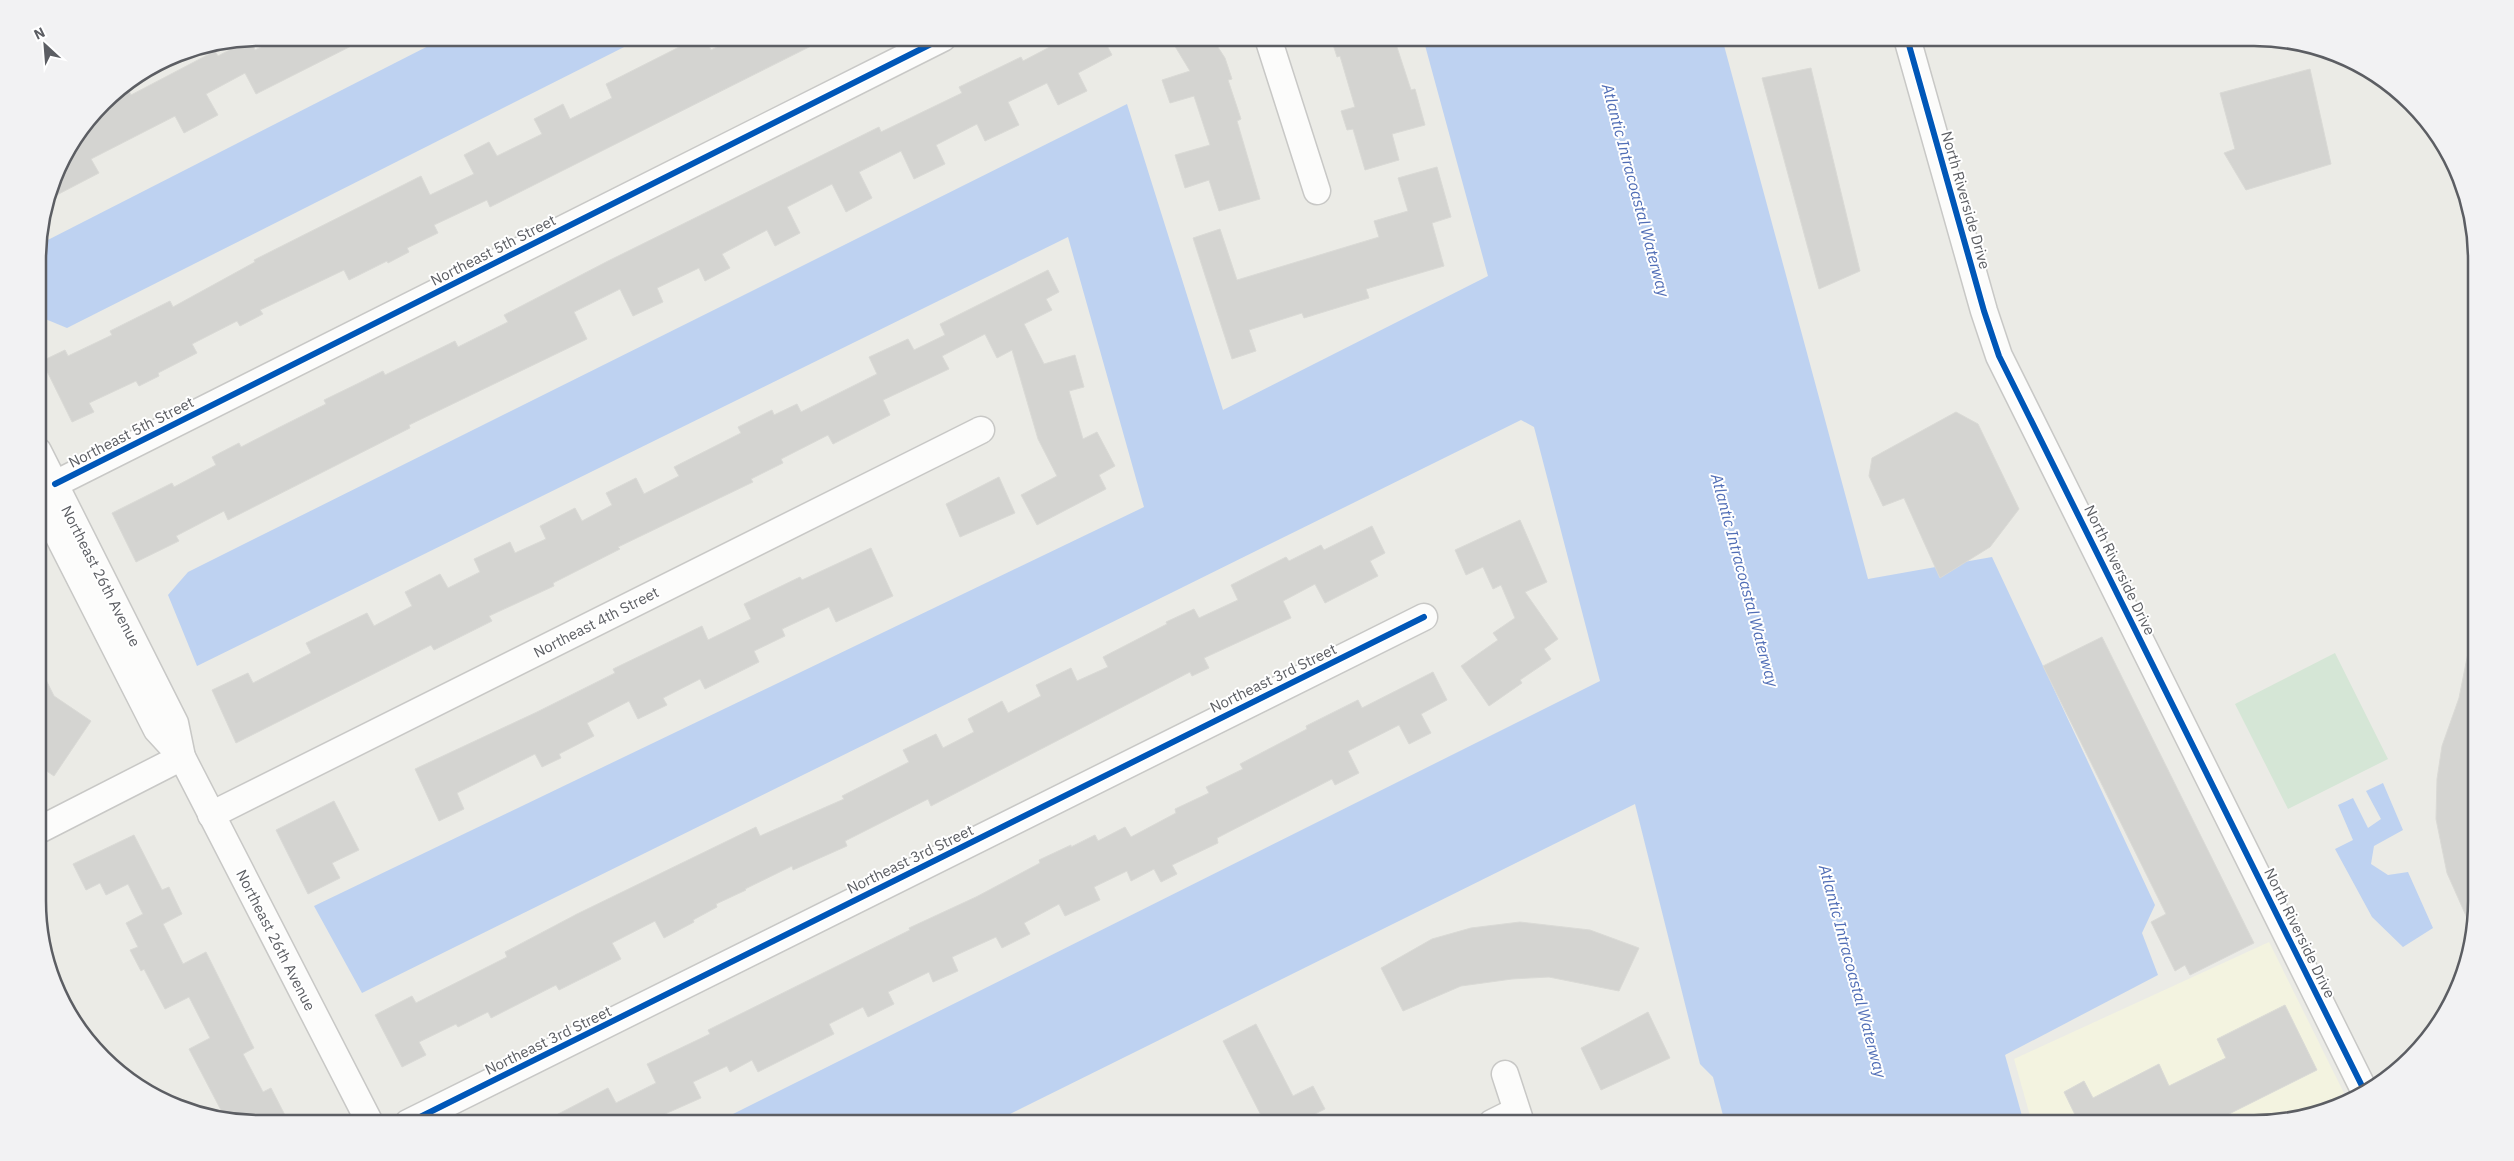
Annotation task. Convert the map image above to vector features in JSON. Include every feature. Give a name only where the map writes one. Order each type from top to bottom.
[{"type":"street","name":"Northeast 5th Street","points":[[47,491],[926,46]]},
{"type":"street","points":[[1271,46],[1317,191]]},
{"type":"street","name":"North Riverside Drive","points":[[1909,46],[1981,302],[1999,356],[2362,1086]]},
{"type":"street","name":"Northeast 4th Street","points":[[211,815],[981,430]]},
{"type":"street","name":"Northeast 26th Avenue","points":[[47,491],[175,723],[182,757],[365,1115]]},
{"type":"street","name":"Northeast 3rd Street","points":[[426,1115],[1424,617]]},
{"type":"street","points":[[46,826],[182,757]]},
{"type":"street","points":[[1504,1074],[1518,1115]]},
{"type":"shaded area","points":[[2335,653],[2388,759],[2288,809],[2235,704]]},
{"type":"shaded area","points":[[2269,942],[2344,1093],[2323,1103],[2296,1111],[2254,1115],[2030,1115],[2014,1059]]},
{"type":"water","points":[[428,46],[626,46],[67,328],[46,319],[47,240]]},
{"type":"water","name":"Atlantic Intracoastal Waterway","points":[[1425,46],[1724,46],[1868,579],[1992,557],[2155,905],[2142,933],[2158,975],[2005,1055],[2022,1115],[1723,1115],[1713,1077],[1700,1064],[1635,804],[1008,1115],[731,1115],[1600,681],[1534,427],[1521,420],[362,993],[314,906],[1144,507],[1068,237],[197,666],[168,595],[188,572],[1127,104],[1223,410],[1488,276]]},
{"type":"water","points":[[2383,783],[2403,830],[2374,846],[2371,864],[2388,875],[2408,872],[2433,928],[2403,947],[2372,917],[2335,849],[2353,840],[2338,805],[2353,798],[2368,828],[2381,819],[2366,791]]},
{"type":"building","points":[[253,46],[255,50],[263,46],[351,46],[256,94],[245,73],[206,94],[218,115],[184,133],[175,116],[91,159],[99,173],[57,195],[68,165],[82,141],[99,119],[129,91],[131,95],[215,51],[218,56],[233,48]]},
{"type":"building","points":[[681,46],[709,46],[711,50],[719,46],[811,46],[490,207],[487,200],[434,225],[438,233],[407,248],[409,252],[388,263],[387,261],[349,280],[344,270],[260,310],[263,314],[240,326],[237,321],[192,344],[197,353],[158,373],[159,376],[139,386],[136,381],[89,403],[94,412],[72,422],[46,369],[46,359],[65,350],[68,356],[112,335],[110,331],[170,301],[173,307],[255,262],[254,260],[421,176],[430,195],[474,174],[464,155],[489,142],[497,156],[542,134],[534,119],[563,104],[570,119],[612,98],[606,84]]},
{"type":"building","points":[[1052,46],[1107,46],[1112,55],[1078,73],[1087,91],[1058,105],[1047,83],[1008,102],[1019,125],[985,141],[977,124],[936,145],[945,164],[914,179],[901,151],[859,172],[872,198],[846,212],[832,184],[787,207],[800,233],[775,246],[767,230],[722,254],[730,268],[705,281],[699,268],[657,288],[663,302],[633,316],[620,289],[574,312],[587,339],[409,425],[410,428],[228,520],[224,511],[176,536],[179,541],[136,562],[112,513],[172,483],[174,487],[216,465],[212,457],[239,443],[241,447],[326,404],[324,400],[383,371],[385,375],[455,341],[458,347],[508,322],[504,315],[608,261],[879,127],[881,132],[962,93],[959,87],[1021,57],[1023,61]]},
{"type":"building","points":[[1175,46],[1217,46],[1225,58],[1232,79],[1228,80],[1241,119],[1237,121],[1260,199],[1219,211],[1209,180],[1185,188],[1175,155],[1210,145],[1194,96],[1170,103],[1162,80],[1190,71]]},
{"type":"building","points":[[1334,46],[1397,46],[1411,90],[1415,89],[1425,125],[1392,134],[1399,160],[1365,170],[1353,129],[1347,130],[1341,111],[1355,107],[1340,56],[1337,57]]},
{"type":"building","points":[[1811,68],[1860,271],[1819,289],[1762,78]]},
{"type":"building","points":[[2310,69],[2331,164],[2246,190],[2224,153],[2235,149],[2220,93]]},
{"type":"building","points":[[1437,167],[1451,217],[1432,223],[1444,266],[1366,289],[1369,298],[1304,318],[1302,313],[1249,330],[1256,351],[1232,359],[1193,238],[1220,229],[1237,280],[1379,237],[1374,221],[1408,211],[1398,178]]},
{"type":"building","points":[[1048,270],[1059,292],[1046,299],[1052,310],[1024,324],[1044,364],[1075,355],[1084,387],[1069,391],[1083,439],[1097,432],[1115,466],[1099,475],[1106,489],[1037,525],[1021,495],[1057,476],[1038,439],[1012,350],[997,358],[985,334],[942,356],[949,369],[883,400],[890,415],[833,444],[828,435],[781,459],[783,463],[751,479],[753,482],[618,547],[620,549],[553,583],[554,586],[489,616],[492,621],[434,650],[431,645],[236,743],[212,690],[248,673],[253,683],[311,653],[306,643],[367,613],[374,626],[412,606],[405,592],[440,574],[448,588],[480,572],[474,559],[510,542],[515,553],[546,539],[540,526],[575,508],[582,521],[612,505],[606,493],[636,478],[644,494],[679,476],[674,467],[741,433],[738,427],[772,410],[774,415],[797,404],[801,412],[877,374],[869,357],[908,339],[914,350],[945,335],[940,324]]},
{"type":"building","points":[[1956,412],[1978,424],[2019,509],[1990,547],[1940,578],[1904,498],[1883,506],[1869,476],[1872,458]]},
{"type":"building","points":[[999,477],[1015,513],[960,537],[946,504]]},
{"type":"building","points":[[1520,520],[1547,582],[1525,592],[1558,639],[1544,649],[1551,659],[1520,680],[1522,683],[1489,706],[1461,666],[1498,640],[1493,633],[1515,618],[1501,585],[1493,589],[1483,567],[1466,575],[1455,550]]},
{"type":"building","points":[[1372,526],[1385,553],[1370,561],[1378,576],[1325,603],[1315,584],[1283,601],[1291,618],[1204,658],[1209,668],[1192,676],[1190,672],[931,806],[928,799],[845,841],[847,846],[793,870],[792,866],[745,889],[716,904],[717,907],[664,938],[655,921],[612,943],[621,959],[559,990],[556,985],[491,1018],[488,1012],[458,1027],[456,1024],[419,1042],[426,1055],[402,1067],[375,1015],[412,996],[416,1003],[507,957],[505,952],[577,914],[756,827],[760,836],[844,799],[842,796],[909,762],[903,750],[936,734],[943,748],[974,732],[968,719],[1002,701],[1008,713],[1041,696],[1036,685],[1071,668],[1077,681],[1108,667],[1103,657],[1167,624],[1166,622],[1194,609],[1199,618],[1238,600],[1231,585],[1286,557],[1289,561],[1321,545],[1324,550]]},
{"type":"building","points":[[871,548],[893,596],[836,622],[829,607],[782,629],[785,636],[754,651],[759,662],[705,689],[700,679],[663,698],[667,705],[638,719],[629,701],[587,723],[594,736],[559,754],[561,758],[542,767],[535,754],[457,793],[464,809],[439,821],[415,769],[537,712],[615,673],[613,669],[702,626],[708,640],[751,619],[744,604],[800,577],[802,580]]},
{"type":"building","points":[[2102,637],[2254,943],[2190,975],[2185,965],[2175,971],[2151,922],[2166,914],[2043,666]]},
{"type":"building","points":[[2468,653],[2467,918],[2447,873],[2436,819],[2437,779],[2442,746],[2459,698]]},
{"type":"building","points":[[1433,672],[1447,700],[1421,714],[1431,733],[1409,744],[1399,725],[1348,751],[1359,773],[1335,785],[1332,779],[1217,838],[1218,843],[1172,865],[1177,874],[1161,882],[1154,869],[1131,881],[1127,871],[1094,887],[1100,900],[1065,916],[1059,904],[1024,923],[1030,934],[1002,948],[996,937],[952,957],[958,971],[933,982],[929,972],[888,992],[894,1004],[868,1017],[863,1007],[829,1024],[834,1034],[758,1072],[752,1060],[730,1072],[727,1066],[693,1082],[701,1098],[663,1115],[556,1115],[608,1088],[616,1103],[656,1083],[647,1064],[710,1034],[708,1030],[910,930],[909,928],[976,897],[1040,863],[1039,860],[1071,845],[1071,847],[1095,835],[1098,841],[1125,827],[1131,837],[1176,813],[1175,809],[1209,793],[1206,787],[1243,769],[1240,764],[1307,729],[1306,726],[1358,700],[1362,708]]},
{"type":"building","points":[[46,680],[54,696],[91,721],[54,776],[46,771]]},
{"type":"building","points":[[334,801],[359,850],[332,863],[340,878],[308,894],[276,830]]},
{"type":"building","points":[[134,835],[162,890],[169,887],[182,914],[163,924],[183,964],[206,952],[254,1048],[243,1054],[263,1092],[271,1088],[285,1115],[222,1112],[189,1049],[210,1038],[189,997],[165,1009],[144,969],[141,971],[130,950],[138,947],[126,923],[143,914],[128,884],[106,895],[100,883],[86,890],[73,864]]},
{"type":"building","points":[[1520,922],[1590,930],[1639,948],[1619,991],[1549,977],[1512,979],[1461,986],[1403,1011],[1381,968],[1432,939],[1471,928]]},
{"type":"building","points":[[2285,1005],[2317,1070],[2227,1115],[2075,1115],[2064,1092],[2084,1081],[2093,1098],[2159,1064],[2169,1086],[2226,1058],[2217,1039]]},
{"type":"building","points":[[1648,1012],[1670,1058],[1601,1090],[1581,1048]]},
{"type":"building","points":[[1256,1024],[1293,1096],[1313,1086],[1325,1109],[1313,1115],[1261,1115],[1223,1041]]},
{"type":"cycle path","points":[[55,484],[927,46]]},
{"type":"cycle path","points":[[1909,46],[1984,311],[1999,356],[2362,1086]]},
{"type":"cycle path","points":[[424,1115],[1424,617]]}]
